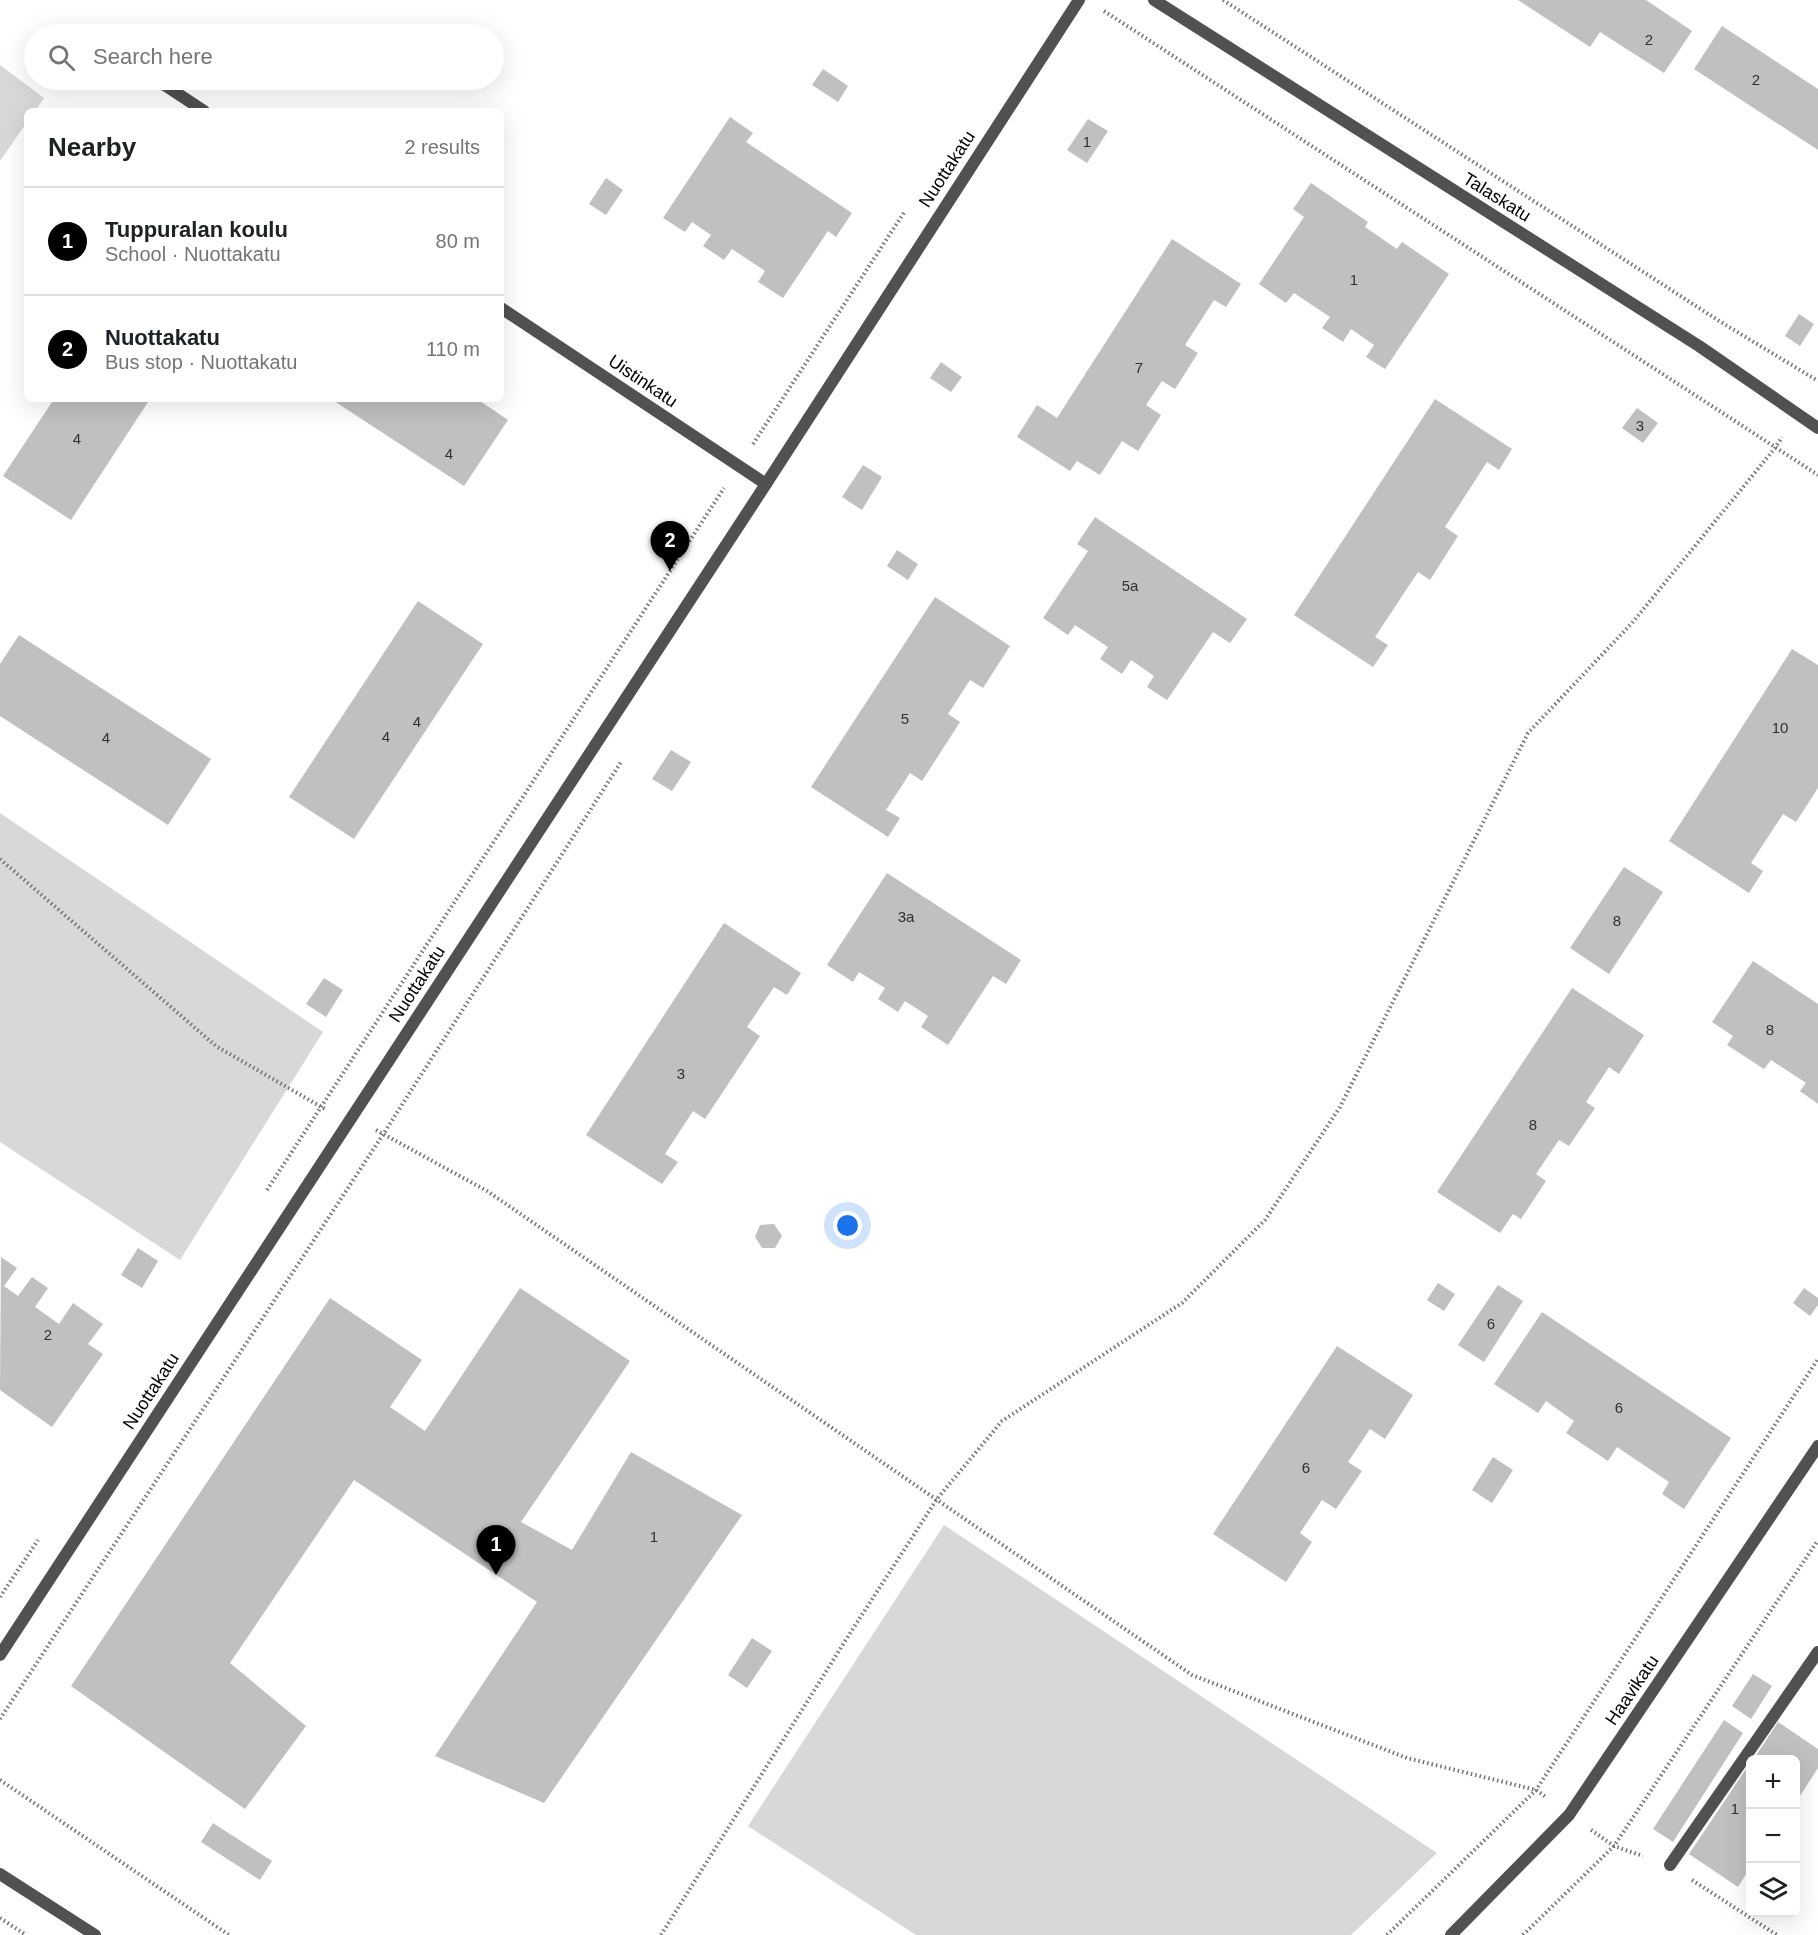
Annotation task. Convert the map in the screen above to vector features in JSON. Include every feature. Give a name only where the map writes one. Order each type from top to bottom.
[{"type":"street","name":"Nuottakatu","points":[[0,1655],[766,484],[1079,0]]},
{"type":"street","name":"Talaskatu","points":[[1154,0],[1699,346],[1818,428]]},
{"type":"street","points":[[172,90],[199,108]]},
{"type":"street","name":"Uistinkatu","points":[[504,310],[766,484]]},
{"type":"street","name":"Haavikatu","points":[[1451,1935],[1569,1815],[1818,1446]]},
{"type":"street","points":[[1670,1865],[1818,1652]]},
{"type":"street","points":[[0,1874],[95,1935]]},
{"type":"path","points":[[1223,0],[1716,319],[1818,381]]},
{"type":"path","points":[[1102,9],[1818,475]]},
{"type":"path","points":[[262,1198],[907,208]]},
{"type":"path","points":[[661,1935],[937,1499],[1002,1421],[1182,1302],[1265,1220],[1340,1107],[1528,733],[1632,623],[1775,448]]},
{"type":"path","points":[[0,859],[216,1046],[320,1107],[384,1133],[487,1191],[1192,1675],[1407,1758],[1536,1790],[1569,1815]]},
{"type":"path","points":[[1387,1935],[1536,1790],[1818,1359]]},
{"type":"path","points":[[0,1597],[40,1537]]},
{"type":"path","points":[[1523,1935],[1614,1846],[1818,1540]]},
{"type":"path","points":[[0,1780],[229,1935]]},
{"type":"path","points":[[0,1918],[26,1935]]},
{"type":"shaded area","points":[[0,65],[24,83],[24,90],[33,90],[44,98],[37,108],[24,108],[24,126],[0,161]]},
{"type":"shaded area","points":[[0,813],[323,1032],[180,1260],[0,1142]]},
{"type":"shaded area","points":[[944,1525],[1437,1853],[1351,1935],[916,1935],[748,1826]]},
{"type":"building","points":[[1518,0],[1646,0],[1692,31],[1664,73],[1600,32],[1590,47]]},
{"type":"building","points":[[1722,26],[1818,89],[1818,150],[1694,69]]},
{"type":"building","points":[[823,69],[848,86],[838,102],[812,85]]},
{"type":"building","points":[[730,117],[753,133],[746,142],[852,213],[836,237],[828,231],[783,298],[758,282],[765,271],[732,249],[724,260],[703,246],[711,235],[692,222],[685,232],[663,218]]},
{"type":"building","points":[[1088,119],[1108,131],[1087,163],[1067,150]]},
{"type":"building","points":[[606,178],[623,190],[606,215],[589,204]]},
{"type":"building","points":[[1311,183],[1368,222],[1365,227],[1397,249],[1402,242],[1449,274],[1385,369],[1366,357],[1374,345],[1351,329],[1343,342],[1322,328],[1330,317],[1294,293],[1286,303],[1259,284],[1304,217],[1293,209]]},
{"type":"building","points":[[1172,239],[1241,284],[1226,307],[1214,300],[1185,345],[1198,353],[1175,389],[1162,381],[1146,405],[1161,415],[1138,451],[1122,441],[1100,475],[1077,461],[1070,471],[1017,437],[1037,405],[1057,418]]},
{"type":"building","points":[[1799,314],[1814,324],[1800,346],[1785,336]]},
{"type":"building","points":[[941,362],[962,377],[951,392],[930,378]]},
{"type":"building","points":[[1435,399],[1512,449],[1499,470],[1487,462],[1445,527],[1458,536],[1430,580],[1418,572],[1375,637],[1388,645],[1373,667],[1294,615]]},
{"type":"building","points":[[52,402],[148,402],[71,520],[3,476]]},
{"type":"building","points":[[336,402],[481,402],[508,420],[464,486]]},
{"type":"building","points":[[1637,408],[1658,423],[1643,443],[1622,428]]},
{"type":"building","points":[[863,465],[882,477],[862,510],[842,497]]},
{"type":"building","points":[[1095,517],[1247,619],[1230,643],[1213,632],[1167,700],[1147,687],[1154,676],[1131,660],[1122,674],[1100,659],[1108,647],[1075,625],[1068,635],[1043,618],[1088,551],[1077,544]]},
{"type":"building","points":[[897,550],[918,564],[908,580],[887,566]]},
{"type":"building","points":[[935,597],[1010,646],[983,688],[970,680],[948,714],[960,722],[922,781],[910,773],[886,810],[900,818],[888,837],[811,787]]},
{"type":"building","points":[[418,601],[483,644],[354,839],[289,797]]},
{"type":"building","points":[[19,635],[211,759],[168,825],[0,716],[0,664]]},
{"type":"building","points":[[1792,649],[1818,665],[1818,788],[1796,822],[1783,814],[1751,863],[1763,871],[1749,893],[1669,841]]},
{"type":"building","points":[[671,750],[691,762],[672,791],[652,779]]},
{"type":"building","points":[[1624,867],[1663,892],[1609,974],[1570,948]]},
{"type":"building","points":[[887,873],[1021,960],[1006,984],[993,976],[948,1045],[921,1027],[928,1016],[905,1001],[898,1012],[878,999],[885,988],[859,972],[853,982],[827,965]]},
{"type":"building","points":[[724,923],[801,973],[787,995],[774,987],[747,1027],[760,1036],[705,1119],[693,1111],[665,1154],[678,1162],[662,1184],[586,1135]]},
{"type":"building","points":[[1753,961],[1818,1004],[1818,1104],[1800,1091],[1806,1083],[1771,1060],[1764,1069],[1727,1045],[1733,1036],[1712,1022]]},
{"type":"building","points":[[324,978],[343,990],[326,1017],[306,1004]]},
{"type":"building","points":[[1572,988],[1644,1035],[1619,1074],[1609,1067],[1586,1102],[1595,1108],[1569,1146],[1559,1140],[1536,1174],[1546,1181],[1521,1219],[1513,1214],[1500,1233],[1437,1192]]},
{"type":"building","points":[[774,1224],[782,1236],[775,1248],[762,1248],[755,1237],[760,1225]]},
{"type":"building","points":[[138,1248],[158,1261],[142,1288],[121,1275]]},
{"type":"building","points":[[1,1257],[17,1268],[4,1286],[18,1296],[32,1277],[48,1288],[35,1307],[59,1324],[73,1303],[103,1324],[88,1344],[103,1354],[52,1427],[0,1390]]},
{"type":"building","points":[[1438,1283],[1455,1294],[1444,1311],[1427,1300]]},
{"type":"building","points":[[1498,1285],[1523,1301],[1484,1362],[1458,1345]]},
{"type":"building","points":[[520,1288],[630,1361],[521,1522],[572,1550],[631,1452],[742,1515],[544,1803],[435,1756],[537,1602],[354,1480],[230,1663],[306,1726],[245,1809],[71,1686],[330,1298],[422,1360],[390,1407],[425,1431]]},
{"type":"building","points":[[1804,1288],[1818,1298],[1818,1305],[1810,1316],[1793,1303]]},
{"type":"building","points":[[1542,1312],[1731,1438],[1684,1509],[1662,1494],[1669,1482],[1617,1447],[1608,1461],[1566,1433],[1574,1421],[1546,1401],[1538,1413],[1494,1384]]},
{"type":"building","points":[[1337,1346],[1413,1395],[1385,1439],[1370,1429],[1348,1462],[1362,1471],[1336,1509],[1322,1500],[1300,1533],[1312,1542],[1286,1582],[1213,1534]]},
{"type":"building","points":[[1493,1457],[1513,1470],[1492,1503],[1472,1490]]},
{"type":"building","points":[[752,1638],[772,1651],[747,1688],[728,1675]]},
{"type":"building","points":[[1753,1674],[1772,1686],[1751,1719],[1732,1706]]},
{"type":"building","points":[[1724,1720],[1743,1733],[1673,1842],[1653,1829]]},
{"type":"building","points":[[1778,1722],[1818,1749],[1818,1768],[1800,1796],[1800,1755],[1756,1755]]},
{"type":"building","points":[[1746,1769],[1746,1874],[1738,1887],[1689,1854]]},
{"type":"building","points":[[213,1823],[272,1861],[260,1880],[201,1842]]},
{"type":"place","name":"Nuottakatu","points":[[670,571]]},
{"type":"place","name":"Tuppuralan koulu","points":[[496,1575]]}]
